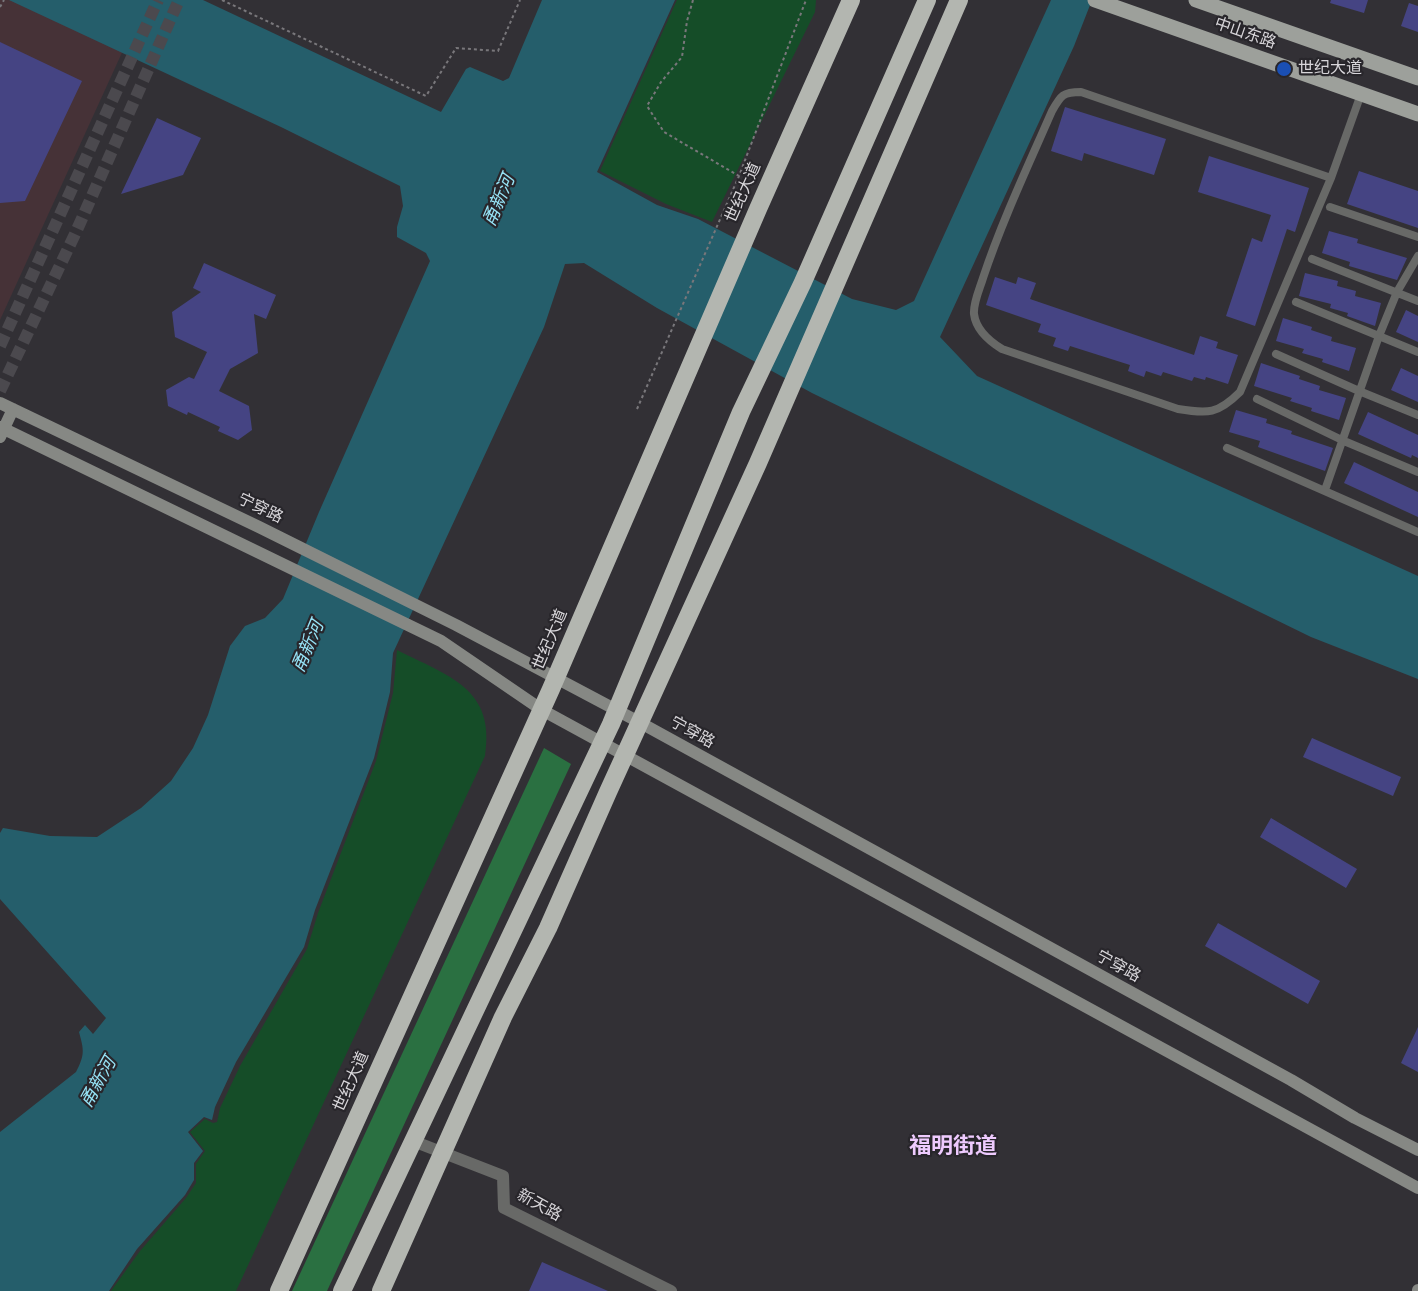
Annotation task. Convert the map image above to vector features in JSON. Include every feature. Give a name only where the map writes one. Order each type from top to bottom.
[{"type":"highway","name":"世纪大道","points":[[279,1291],[542,710],[851,0]]},
{"type":"highway","points":[[342,1291],[602,743],[741,412],[804,282],[927,0]]},
{"type":"highway","points":[[381,1291],[758,463],[960,0]]},
{"type":"main road","name":"中山东路","points":[[1095,0],[1418,114]]},
{"type":"main road","name":"中山东路","points":[[1196,0],[1418,78]]},
{"type":"main road","name":"宁穿路","points":[[0,403],[259,526],[456,625],[639,722],[1291,1080],[1355,1118],[1418,1150]]},
{"type":"main road","points":[[13,409],[1,431],[250,547],[441,641],[542,710],[1418,1188]]},
{"type":"street","name":"新天路","points":[[413,1141],[503,1176],[504,1208],[671,1291]]},
{"type":"lane","points":[[1331,178],[1081,92],[1066,92],[1052,111],[993,249],[977,295],[974,313],[979,329],[988,341],[1002,349],[1178,409],[1203,413],[1213,411],[1232,400],[1240,392],[1331,178],[1361,94]]},
{"type":"lane","points":[[1330,207],[1418,237]]},
{"type":"lane","points":[[1325,490],[1379,336],[1397,292],[1418,256]]},
{"type":"lane","points":[[1312,259],[1418,301]]},
{"type":"lane","points":[[1296,302],[1418,352]]},
{"type":"lane","points":[[1276,354],[1359,392],[1418,415]]},
{"type":"lane","points":[[1257,399],[1344,441],[1418,472]]},
{"type":"lane","points":[[1227,448],[1418,532]]},
{"type":"path","points":[[0,7],[4,0]]},
{"type":"path","points":[[222,0],[426,96],[456,48],[498,51],[520,0]]},
{"type":"path","points":[[693,0],[687,21],[682,57],[661,82],[647,106],[664,132],[739,176]]},
{"type":"path","points":[[638,409],[739,176],[806,0]]},
{"type":"shaded area","points":[[0,0],[146,0],[0,320]]},
{"type":"green space","points":[[677,0],[816,0],[815,12],[712,222],[666,204],[600,171]]},
{"type":"green space","points":[[397,650],[450,677],[475,699],[483,714],[486,733],[485,756],[236,1291],[111,1291],[140,1251],[186,1198],[196,1183],[196,1164],[205,1151],[190,1132],[205,1119],[213,1123],[217,1122],[220,1108],[240,1066],[307,949],[318,913],[376,761],[393,693]]},
{"type":"green space","points":[[544,748],[571,764],[327,1291],[292,1291]]},
{"type":"water","name":"甬新河","points":[[9,0],[203,0],[441,112],[466,69],[470,67],[503,81],[509,78],[542,0],[675,0],[597,172],[657,205],[698,219],[852,299],[896,310],[914,301],[1051,0],[1092,0],[1074,46],[940,337],[977,376],[1418,576],[1418,679],[1311,637],[812,393],[657,308],[584,263],[565,264],[544,327],[393,653],[390,692],[374,758],[315,910],[304,947],[236,1062],[215,1107],[212,1120],[204,1117],[188,1132],[203,1151],[194,1163],[194,1180],[185,1195],[137,1249],[109,1291],[0,1291],[0,1132],[76,1072],[83,1052],[79,1032],[85,1025],[93,1034],[106,1018],[0,899],[0,833],[3,828],[50,836],[97,837],[141,808],[171,781],[193,748],[208,715],[230,646],[245,626],[265,618],[283,599],[430,261],[426,253],[397,237],[397,227],[403,206],[400,186],[281,127]]},
{"type":"building","points":[[1331,0],[1368,0],[1364,13],[1330,3]]},
{"type":"building","points":[[1409,3],[1418,6],[1418,32],[1401,26]]},
{"type":"building","points":[[0,42],[82,81],[25,201],[0,203]]},
{"type":"building","points":[[1065,107],[1166,139],[1154,175],[1084,153],[1082,161],[1051,151]]},
{"type":"building","points":[[157,118],[201,138],[183,175],[121,194]]},
{"type":"building","points":[[1209,156],[1309,188],[1295,232],[1287,229],[1255,326],[1226,316],[1252,238],[1262,242],[1271,215],[1198,192]]},
{"type":"building","points":[[1359,171],[1418,191],[1418,228],[1347,204]]},
{"type":"building","points":[[1329,231],[1358,239],[1357,243],[1407,258],[1397,280],[1349,266],[1350,262],[1322,253]]},
{"type":"building","points":[[204,263],[276,295],[266,319],[254,314],[258,353],[230,369],[219,391],[249,406],[252,430],[238,440],[218,431],[220,427],[188,412],[187,415],[168,406],[166,390],[189,377],[194,379],[207,352],[175,337],[172,312],[201,292],[193,288]]},
{"type":"building","points":[[1305,273],[1338,281],[1337,286],[1356,291],[1355,296],[1381,303],[1375,326],[1347,316],[1348,313],[1330,308],[1331,304],[1299,296]]},
{"type":"building","points":[[995,277],[1016,284],[1018,277],[1036,283],[1030,299],[1194,355],[1200,336],[1218,342],[1216,348],[1238,355],[1228,384],[1206,377],[1205,380],[1194,377],[1192,381],[1163,372],[1161,376],[1146,371],[1144,377],[1128,371],[1130,365],[1070,346],[1068,351],[1053,346],[1056,338],[1038,332],[1041,324],[986,305]]},
{"type":"building","points":[[1406,310],[1418,316],[1418,342],[1396,332]]},
{"type":"building","points":[[1283,318],[1312,327],[1311,330],[1332,337],[1331,341],[1356,348],[1349,371],[1322,362],[1323,359],[1302,353],[1304,349],[1276,341]]},
{"type":"building","points":[[1261,363],[1300,376],[1299,379],[1320,386],[1319,390],[1346,398],[1339,420],[1311,411],[1312,408],[1290,401],[1292,398],[1254,386]]},
{"type":"building","points":[[1401,368],[1418,376],[1418,402],[1391,390]]},
{"type":"building","points":[[1236,410],[1267,419],[1266,423],[1292,431],[1291,434],[1333,448],[1325,471],[1258,447],[1260,441],[1229,432]]},
{"type":"building","points":[[1368,412],[1418,435],[1418,458],[1412,455],[1411,458],[1358,434]]},
{"type":"building","points":[[1354,462],[1418,492],[1418,517],[1344,483]]},
{"type":"building","points":[[1312,738],[1401,777],[1393,796],[1303,757]]},
{"type":"building","points":[[1271,818],[1357,869],[1346,888],[1260,837]]},
{"type":"building","points":[[1218,923],[1320,981],[1308,1004],[1205,946]]},
{"type":"building","points":[[1418,1027],[1418,1072],[1401,1063]]},
{"type":"building","points":[[542,1262],[608,1291],[529,1291]]},
{"type":"tunnel","points":[[0,346],[158,0]]},
{"type":"tunnel","points":[[0,391],[76,232],[179,0]]},
{"type":"place","name":"世纪大道","points":[[1284,69]]},
{"type":"district","name":"福明街道","points":[[953,1148]]}]
